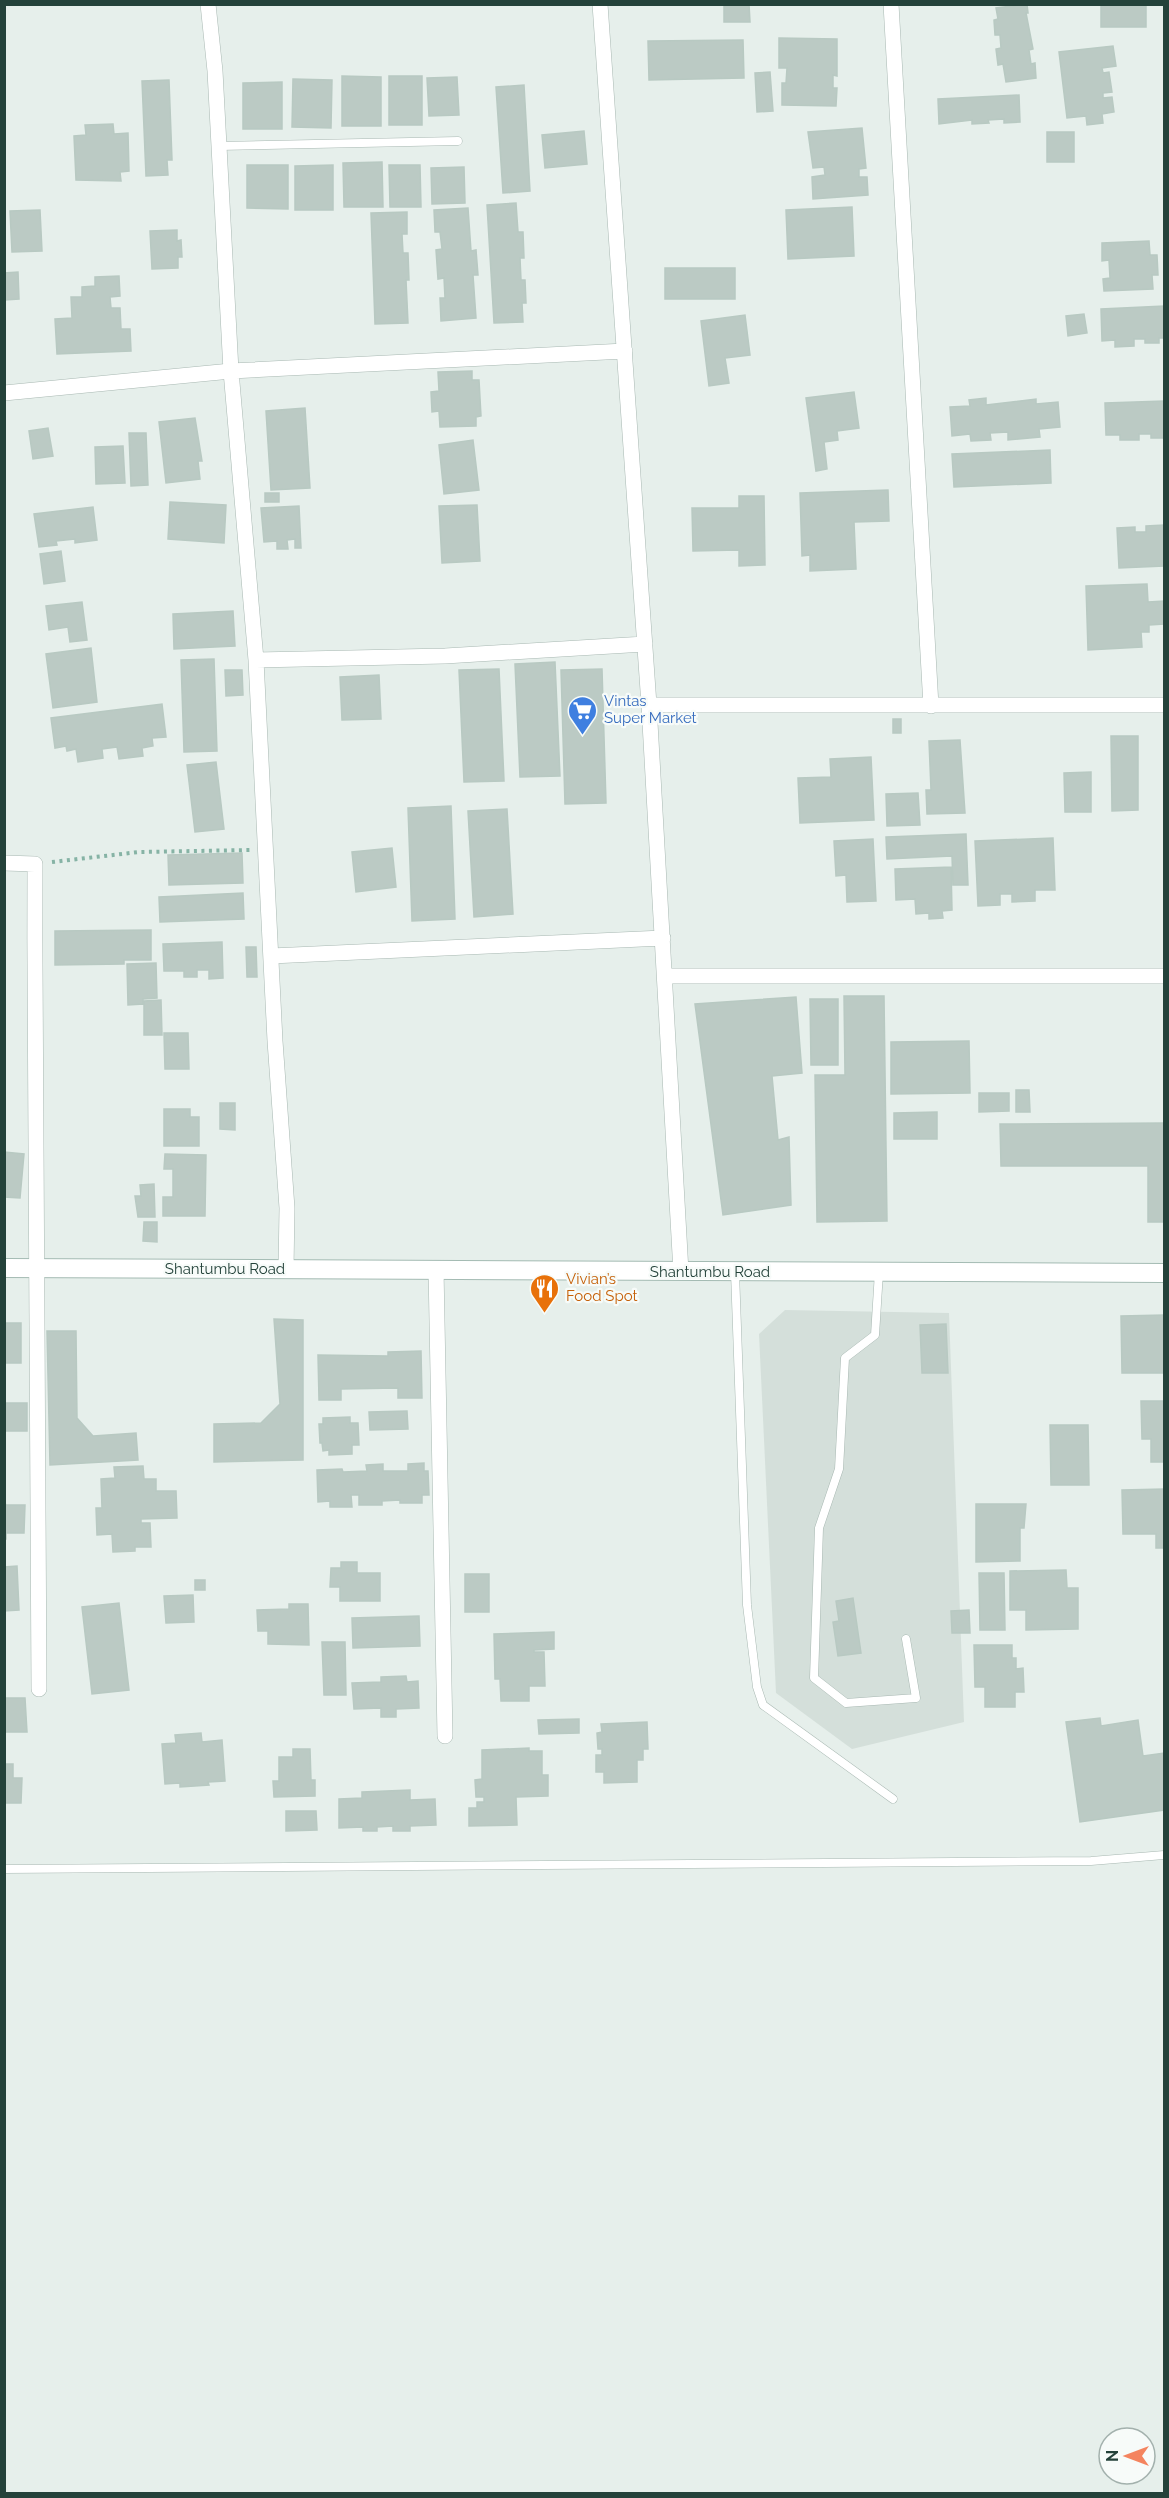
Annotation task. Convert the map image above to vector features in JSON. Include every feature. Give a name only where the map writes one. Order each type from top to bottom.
[{"type":"street","points":[[208,4],[219,146],[231,371],[256,660],[287,1208],[286,1269]]},
{"type":"street","points":[[600,4],[649,705],[681,1272]]},
{"type":"street","points":[[891,4],[931,706]]},
{"type":"street","points":[[4,393],[231,371],[624,351]]},
{"type":"street","points":[[256,660],[445,656],[645,644]]},
{"type":"street","points":[[649,705],[1164,705]]},
{"type":"street","points":[[4,863],[35,864],[34,1142],[38,1267],[39,1689]]},
{"type":"street","points":[[271,956],[663,938]]},
{"type":"street","points":[[665,976],[1164,976]]},
{"type":"street","name":"Shantumbu Road","points":[[4,1268],[1164,1273]]},
{"type":"street","points":[[436,1269],[445,1736]]},
{"type":"lane","points":[[219,146],[458,141]]},
{"type":"lane","points":[[735,1272],[747,1605],[757,1687],[762,1705],[893,1799]]},
{"type":"lane","points":[[879,1272],[875,1335],[845,1358],[839,1469],[819,1528],[814,1678],[846,1703],[916,1698],[906,1639]]},
{"type":"lane","points":[[4,1869],[1079,1861],[1164,1855]]},
{"type":"path","points":[[35,864],[139,852],[266,849]]},
{"type":"shaded area","points":[[785,1310],[949,1313],[964,1722],[852,1749],[776,1693],[759,1334]]},
{"type":"building","points":[[724,4],[749,4],[750,22],[724,22]]},
{"type":"building","points":[[1027,4],[1028,13],[1026,13],[1033,49],[1029,50],[1031,64],[1035,63],[1036,78],[1006,82],[1003,64],[998,65],[996,49],[1001,48],[1000,35],[995,35],[994,20],[998,19],[996,8]]},
{"type":"building","points":[[1101,4],[1146,4],[1146,27],[1101,27]]},
{"type":"building","points":[[779,38],[837,39],[837,76],[833,75],[833,88],[837,88],[836,106],[782,105],[782,83],[786,83],[787,68],[779,68]]},
{"type":"building","points":[[743,40],[744,78],[649,80],[648,41]]},
{"type":"building","points":[[1113,46],[1116,66],[1102,68],[1103,73],[1109,72],[1112,92],[1103,93],[1103,98],[1112,97],[1114,112],[1102,114],[1103,123],[1087,125],[1086,116],[1067,118],[1059,52]]},
{"type":"building","points":[[770,72],[773,111],[757,112],[755,73]]},
{"type":"building","points":[[342,76],[381,77],[381,126],[342,126]]},
{"type":"building","points":[[389,76],[422,76],[422,125],[389,125]]},
{"type":"building","points":[[457,77],[459,115],[429,116],[427,78]]},
{"type":"building","points":[[293,79],[332,80],[331,128],[292,127]]},
{"type":"building","points":[[169,80],[172,160],[167,160],[168,175],[146,176],[142,81]]},
{"type":"building","points":[[282,82],[282,129],[243,129],[243,83]]},
{"type":"building","points":[[524,85],[530,191],[503,193],[496,87]]},
{"type":"building","points":[[1019,95],[1020,122],[1004,123],[1004,119],[988,120],[989,123],[972,124],[972,120],[939,124],[938,99]]},
{"type":"building","points":[[113,124],[114,134],[128,133],[129,171],[120,172],[121,181],[76,180],[74,136],[86,135],[85,125]]},
{"type":"building","points":[[862,128],[866,168],[859,169],[859,177],[867,177],[868,195],[813,199],[812,177],[825,175],[824,167],[813,168],[808,132]]},
{"type":"building","points":[[584,131],[587,164],[545,168],[542,135]]},
{"type":"building","points":[[1047,132],[1074,132],[1074,162],[1047,162]]},
{"type":"building","points":[[382,162],[383,207],[344,207],[343,163]]},
{"type":"building","points":[[247,165],[288,165],[288,209],[247,208]]},
{"type":"building","points":[[333,165],[333,210],[295,210],[295,166]]},
{"type":"building","points":[[389,165],[420,165],[421,207],[390,207]]},
{"type":"building","points":[[464,167],[465,203],[432,204],[431,168]]},
{"type":"building","points":[[516,203],[518,232],[523,232],[524,258],[520,258],[521,280],[525,280],[526,303],[522,303],[523,322],[494,323],[487,205]]},
{"type":"building","points":[[852,207],[854,256],[788,259],[786,210]]},
{"type":"building","points":[[468,208],[471,251],[476,250],[478,275],[473,275],[476,318],[441,321],[440,298],[445,298],[444,278],[438,279],[436,250],[442,249],[440,232],[435,232],[434,210]]},
{"type":"building","points":[[40,210],[42,251],[12,252],[10,211]]},
{"type":"building","points":[[407,212],[407,234],[402,234],[403,253],[408,253],[409,280],[406,280],[408,323],[375,324],[371,213]]},
{"type":"building","points":[[177,230],[177,241],[181,240],[182,257],[178,257],[178,268],[152,269],[150,231]]},
{"type":"building","points":[[1149,241],[1150,255],[1157,255],[1158,275],[1152,275],[1153,289],[1104,291],[1103,279],[1110,278],[1109,260],[1102,261],[1102,243]]},
{"type":"building","points":[[665,268],[735,268],[735,299],[665,299]]},
{"type":"building","points":[[18,272],[19,299],[5,300],[4,273]]},
{"type":"building","points":[[119,276],[120,296],[110,297],[111,308],[120,308],[121,329],[130,329],[131,351],[57,354],[55,319],[72,318],[71,297],[82,297],[82,287],[95,286],[95,277]]},
{"type":"building","points":[[1164,306],[1164,338],[1159,338],[1159,343],[1145,343],[1145,339],[1134,339],[1134,346],[1115,347],[1115,340],[1102,341],[1101,309]]},
{"type":"building","points":[[1084,314],[1087,333],[1068,336],[1066,316]]},
{"type":"building","points":[[745,315],[750,355],[725,358],[729,383],[709,386],[701,321]]},
{"type":"building","points":[[472,371],[472,380],[479,380],[481,416],[476,417],[476,426],[440,427],[439,411],[432,412],[431,392],[439,391],[438,372]]},
{"type":"building","points":[[854,392],[859,428],[837,431],[838,440],[824,442],[827,469],[816,471],[806,398]]},
{"type":"building","points":[[986,398],[986,405],[1036,399],[1036,404],[1058,402],[1060,427],[1039,429],[1040,437],[1008,440],[1008,432],[990,433],[991,440],[971,441],[970,434],[952,436],[950,407],[970,406],[969,400]]},
{"type":"building","points":[[1164,401],[1164,438],[1151,438],[1151,434],[1139,434],[1139,440],[1120,440],[1120,435],[1106,435],[1105,403]]},
{"type":"building","points":[[305,408],[310,488],[271,490],[266,411]]},
{"type":"building","points":[[195,418],[202,461],[198,461],[200,479],[166,483],[159,422]]},
{"type":"building","points":[[48,428],[53,456],[33,459],[29,431]]},
{"type":"building","points":[[129,433],[146,433],[148,485],[131,486]]},
{"type":"building","points":[[473,440],[479,490],[444,494],[439,445]]},
{"type":"building","points":[[123,446],[125,483],[96,484],[95,447]]},
{"type":"building","points":[[1050,450],[1051,483],[954,487],[952,454]]},
{"type":"building","points":[[888,490],[889,521],[854,522],[856,569],[810,571],[810,555],[802,556],[800,493]]},
{"type":"building","points":[[265,493],[279,493],[279,502],[265,502]]},
{"type":"building","points":[[739,496],[764,496],[765,565],[739,566],[739,550],[693,551],[692,508],[739,508]]},
{"type":"building","points":[[170,502],[226,505],[224,543],[168,539]]},
{"type":"building","points":[[477,505],[480,561],[442,563],[439,506]]},
{"type":"building","points":[[299,506],[301,548],[295,548],[295,539],[287,540],[288,549],[277,549],[277,541],[264,542],[261,508]]},
{"type":"building","points":[[93,507],[97,540],[75,543],[75,539],[56,541],[57,545],[39,547],[34,514]]},
{"type":"building","points":[[1164,525],[1164,566],[1119,568],[1117,528],[1135,527],[1135,532],[1146,532],[1146,526]]},
{"type":"building","points":[[61,551],[65,581],[44,584],[40,554]]},
{"type":"building","points":[[1147,584],[1148,602],[1164,601],[1164,624],[1149,625],[1149,632],[1141,632],[1142,647],[1088,650],[1086,586]]},
{"type":"building","points":[[82,602],[87,640],[70,642],[68,627],[49,630],[46,606]]},
{"type":"building","points":[[233,611],[235,646],[174,649],[173,614]]},
{"type":"building","points":[[91,648],[97,702],[53,708],[46,654]]},
{"type":"building","points":[[214,659],[217,751],[184,752],[181,660]]},
{"type":"building","points":[[555,662],[560,776],[520,777],[515,664]]},
{"type":"building","points":[[499,669],[504,781],[464,782],[459,670]]},
{"type":"building","name":"Vintas Super Market","points":[[602,669],[606,803],[565,804],[561,670]]},
{"type":"building","points":[[225,670],[242,670],[243,695],[226,696]]},
{"type":"building","points":[[379,675],[381,719],[342,720],[340,677]]},
{"type":"building","points":[[162,704],[166,737],[152,738],[153,746],[142,748],[143,756],[119,759],[117,747],[102,749],[103,758],[78,762],[76,749],[67,751],[66,746],[55,748],[51,718]]},
{"type":"building","points":[[893,719],[901,719],[901,733],[893,733]]},
{"type":"building","points":[[1111,736],[1138,736],[1138,810],[1112,811]]},
{"type":"building","points":[[960,740],[965,813],[927,814],[926,790],[931,790],[929,741]]},
{"type":"building","points":[[871,757],[874,820],[800,823],[798,778],[831,777],[830,759]]},
{"type":"building","points":[[216,762],[224,829],[195,832],[187,765]]},
{"type":"building","points":[[1091,772],[1091,812],[1065,812],[1064,773]]},
{"type":"building","points":[[918,793],[920,825],[887,826],[886,794]]},
{"type":"building","points":[[451,806],[455,919],[412,921],[408,808]]},
{"type":"building","points":[[507,809],[513,914],[474,917],[468,811]]},
{"type":"building","points":[[966,834],[968,885],[953,885],[952,856],[887,859],[886,837]]},
{"type":"building","points":[[1053,838],[1055,890],[1035,890],[1035,901],[1012,902],[1012,894],[1000,894],[1000,905],[978,906],[975,841]]},
{"type":"building","points":[[873,839],[876,901],[847,902],[846,875],[836,876],[834,841]]},
{"type":"building","points":[[392,848],[396,887],[356,892],[352,852]]},
{"type":"building","points":[[242,853],[243,883],[169,885],[168,855]]},
{"type":"building","points":[[951,867],[952,910],[942,911],[943,918],[929,919],[929,913],[916,914],[915,899],[896,900],[895,869]]},
{"type":"building","points":[[243,893],[244,919],[160,922],[159,897]]},
{"type":"building","points":[[151,930],[151,960],[124,960],[124,964],[55,965],[55,931]]},
{"type":"building","points":[[222,942],[223,978],[209,979],[209,970],[197,970],[197,977],[184,977],[184,971],[164,971],[163,944]]},
{"type":"building","points":[[246,947],[256,947],[257,977],[247,977]]},
{"type":"building","points":[[156,963],[157,998],[143,999],[143,1004],[128,1005],[127,964]]},
{"type":"building","points":[[844,996],[884,996],[887,1221],[817,1222],[815,1075],[845,1075]]},
{"type":"building","points":[[796,997],[802,1073],[772,1076],[778,1140],[789,1137],[791,1205],[723,1215],[695,1004]]},
{"type":"building","points":[[810,999],[838,999],[838,1065],[811,1065]]},
{"type":"building","points":[[161,1000],[162,1035],[144,1035],[144,1001]]},
{"type":"building","points":[[164,1033],[188,1033],[189,1069],[165,1069]]},
{"type":"building","points":[[969,1041],[970,1093],[891,1094],[891,1042]]},
{"type":"building","points":[[1016,1090],[1029,1090],[1030,1112],[1016,1112]]},
{"type":"building","points":[[979,1093],[1009,1093],[1009,1111],[979,1112]]},
{"type":"building","points":[[220,1103],[235,1103],[235,1130],[220,1129]]},
{"type":"building","points":[[164,1109],[190,1109],[190,1117],[199,1117],[199,1146],[164,1146]]},
{"type":"building","points":[[937,1112],[937,1139],[894,1139],[894,1113]]},
{"type":"building","points":[[1164,1123],[1164,1222],[1148,1222],[1148,1166],[1001,1166],[1000,1124]]},
{"type":"building","points":[[4,1152],[24,1154],[20,1198],[4,1197]]},
{"type":"building","points":[[165,1154],[206,1155],[205,1216],[163,1216],[163,1197],[173,1197],[173,1169],[164,1169]]},
{"type":"building","points":[[154,1184],[155,1217],[138,1217],[135,1196],[141,1196],[140,1185]]},
{"type":"building","points":[[144,1222],[157,1222],[157,1242],[143,1241]]},
{"type":"building","points":[[1164,1315],[1164,1373],[1122,1373],[1121,1316]]},
{"type":"building","points":[[274,1319],[303,1320],[303,1460],[214,1462],[214,1424],[261,1423],[280,1404]]},
{"type":"building","points":[[4,1323],[21,1323],[21,1363],[4,1363]]},
{"type":"building","points":[[946,1324],[948,1373],[922,1373],[920,1325]]},
{"type":"building","points":[[47,1331],[76,1331],[77,1418],[93,1436],[136,1433],[138,1460],[50,1465]]},
{"type":"building","points":[[421,1351],[422,1398],[398,1398],[398,1388],[341,1389],[341,1400],[319,1400],[318,1355],[388,1356],[388,1352]]},
{"type":"building","points":[[1141,1401],[1164,1401],[1164,1462],[1151,1462],[1151,1439],[1142,1439]]},
{"type":"building","points":[[4,1403],[27,1403],[27,1431],[4,1431]]},
{"type":"building","points":[[407,1411],[408,1429],[370,1430],[369,1412]]},
{"type":"building","points":[[350,1417],[350,1423],[358,1423],[359,1445],[352,1445],[352,1454],[329,1455],[329,1450],[323,1451],[319,1424],[323,1424],[323,1418]]},
{"type":"building","points":[[1050,1425],[1088,1425],[1089,1485],[1051,1485]]},
{"type":"building","points":[[424,1463],[424,1471],[428,1471],[429,1495],[422,1495],[422,1503],[400,1503],[400,1500],[382,1501],[382,1505],[359,1505],[359,1495],[351,1495],[352,1507],[330,1507],[330,1501],[318,1502],[317,1470],[367,1471],[366,1465],[383,1464],[383,1471],[408,1471],[408,1464]]},
{"type":"building","points":[[143,1466],[144,1479],[156,1479],[156,1491],[176,1491],[177,1518],[141,1519],[141,1523],[150,1523],[151,1547],[135,1547],[135,1551],[113,1552],[112,1534],[97,1535],[96,1508],[102,1508],[101,1479],[115,1478],[114,1467]]},
{"type":"building","points":[[1164,1489],[1164,1548],[1156,1548],[1156,1534],[1123,1534],[1122,1490]]},
{"type":"building","points":[[4,1501],[6,1505],[25,1505],[24,1533],[6,1533],[6,1539],[4,1539]]},
{"type":"building","points":[[976,1504],[1026,1504],[1024,1528],[1020,1528],[1020,1561],[976,1562]]},
{"type":"building","points":[[341,1562],[357,1562],[357,1573],[380,1573],[380,1601],[340,1601],[340,1587],[330,1587],[331,1568],[341,1568]]},
{"type":"building","points":[[17,1566],[19,1610],[4,1611],[4,1567]]},
{"type":"building","points":[[1066,1570],[1067,1588],[1078,1588],[1078,1629],[1026,1630],[1026,1610],[1010,1610],[1010,1571]]},
{"type":"building","points":[[979,1573],[1004,1573],[1005,1630],[980,1630]]},
{"type":"building","points":[[465,1574],[489,1574],[489,1612],[465,1612]]},
{"type":"building","points":[[195,1580],[205,1580],[205,1590],[195,1590]]},
{"type":"building","points":[[193,1595],[194,1622],[166,1623],[164,1596]]},
{"type":"building","points":[[853,1598],[861,1653],[838,1656],[833,1622],[839,1621],[836,1601]]},
{"type":"building","points":[[119,1603],[129,1690],[92,1694],[82,1607]]},
{"type":"building","points":[[289,1604],[308,1604],[309,1645],[268,1644],[268,1631],[258,1631],[257,1610],[289,1609]]},
{"type":"building","points":[[969,1610],[970,1633],[952,1633],[951,1611]]},
{"type":"building","points":[[419,1616],[420,1646],[353,1648],[352,1618]]},
{"type":"building","points":[[554,1632],[554,1649],[534,1650],[534,1652],[544,1652],[545,1686],[529,1686],[529,1701],[501,1701],[500,1679],[495,1679],[494,1634]]},
{"type":"building","points":[[322,1642],[345,1642],[346,1695],[324,1695]]},
{"type":"building","points":[[974,1645],[1012,1645],[1012,1658],[1016,1658],[1016,1669],[1023,1668],[1024,1692],[1015,1692],[1015,1707],[985,1707],[985,1687],[975,1687]]},
{"type":"building","points":[[406,1676],[407,1682],[418,1681],[419,1708],[396,1709],[396,1717],[381,1717],[381,1708],[354,1709],[352,1683],[381,1682],[381,1677]]},
{"type":"building","points":[[5,1698],[25,1698],[27,1732],[4,1732]]},
{"type":"building","points":[[1100,1718],[1101,1726],[1138,1720],[1143,1756],[1164,1753],[1164,1810],[1080,1822],[1066,1722]]},
{"type":"building","points":[[579,1719],[579,1733],[539,1734],[538,1720]]},
{"type":"building","points":[[647,1722],[648,1749],[643,1749],[643,1760],[637,1760],[637,1782],[604,1783],[604,1772],[596,1772],[596,1755],[602,1755],[602,1749],[598,1749],[597,1733],[602,1732],[601,1724]]},
{"type":"building","points":[[201,1733],[202,1742],[222,1740],[225,1781],[208,1782],[209,1785],[180,1787],[180,1783],[165,1784],[162,1744],[176,1743],[175,1735]]},
{"type":"building","points":[[529,1748],[529,1751],[542,1751],[542,1775],[548,1775],[548,1796],[516,1797],[517,1825],[469,1826],[469,1808],[477,1808],[477,1802],[484,1802],[484,1797],[476,1797],[475,1780],[482,1779],[482,1750]]},
{"type":"building","points":[[293,1749],[310,1749],[311,1780],[315,1780],[315,1796],[274,1797],[273,1781],[279,1781],[279,1757],[293,1757]]},
{"type":"building","points":[[4,1764],[13,1764],[13,1778],[22,1778],[21,1803],[4,1803]]},
{"type":"building","points":[[410,1790],[410,1800],[435,1799],[436,1825],[410,1826],[410,1831],[393,1831],[393,1826],[377,1827],[377,1831],[363,1831],[363,1827],[339,1828],[339,1799],[362,1798],[362,1792]]},
{"type":"building","points":[[286,1811],[316,1811],[317,1830],[286,1831]]},
{"type":"place","name":"Vintas Super Market","points":[[583,736]]},
{"type":"place","name":"Vivian’s Food Spot","points":[[545,1314]]}]
